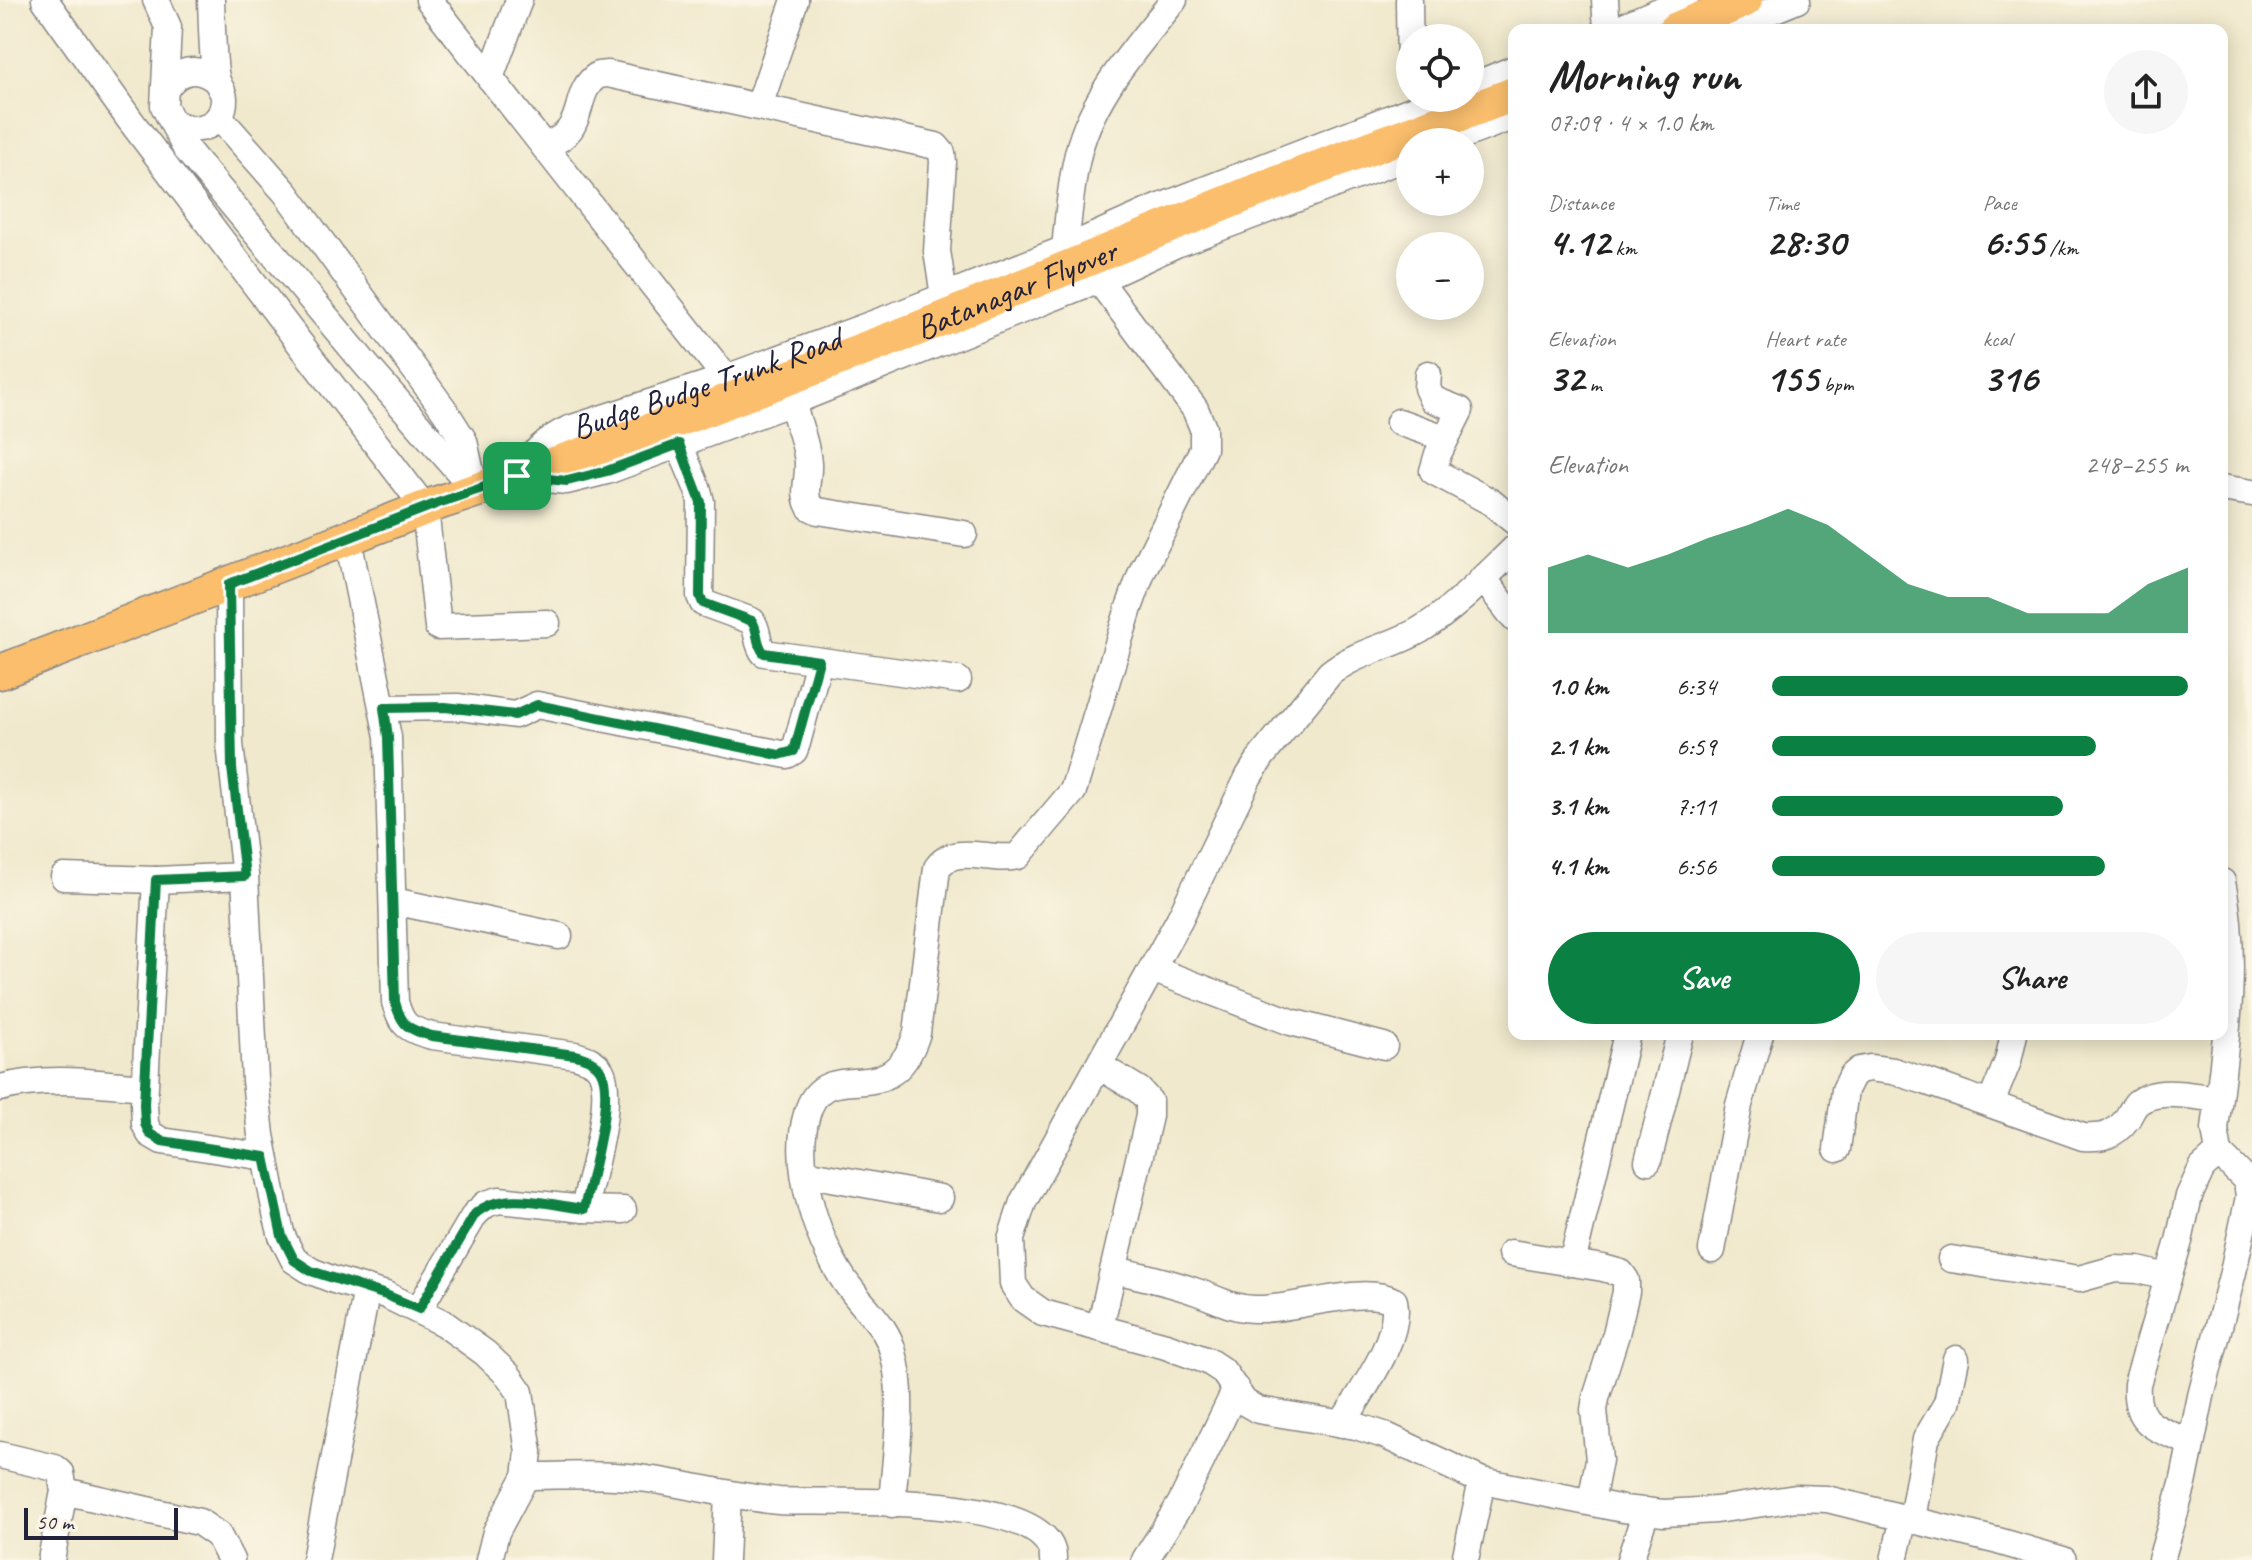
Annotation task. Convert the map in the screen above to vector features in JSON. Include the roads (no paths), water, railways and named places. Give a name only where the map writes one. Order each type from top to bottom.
[{"type":"main road","points":[[1689,24],[1745,0]]},
{"type":"main road","name":"Batanagar Flyover","points":[[475,490],[614,444],[912,331],[1248,194],[1508,96]]},
{"type":"main road","points":[[0,672],[475,490]]},
{"type":"street","points":[[45,0],[130,120],[425,508],[438,627],[547,623]]},
{"type":"street","points":[[156,0],[168,27],[164,106],[186,149],[475,490]]},
{"type":"street","points":[[175,123],[193,130],[212,124],[219,117],[224,98],[217,81],[211,0]]},
{"type":"street","points":[[429,0],[726,378]]},
{"type":"street","points":[[490,78],[519,0]]},
{"type":"street","points":[[759,106],[795,0]]},
{"type":"street","points":[[1076,243],[1076,161],[1091,117],[1112,78],[1174,0]]},
{"type":"street","points":[[1409,0],[1409,24]]},
{"type":"street","points":[[1605,0],[1607,24]]},
{"type":"street","points":[[1628,24],[1685,0]]},
{"type":"street","points":[[1739,24],[1797,0]]},
{"type":"street","points":[[167,87],[181,73],[191,70],[200,71],[217,81]]},
{"type":"street","points":[[1484,81],[1508,71]]},
{"type":"street","points":[[544,146],[568,135],[588,84],[598,75],[608,74],[936,146],[942,153],[943,162],[937,251],[944,296]]},
{"type":"street","name":"Budge Budge Trunk Road","points":[[517,476],[536,450],[551,437],[569,429],[726,378],[944,296],[1396,111]]},
{"type":"street","points":[[219,117],[286,193],[445,411],[464,441],[475,490]]},
{"type":"street","points":[[1483,128],[1508,118]]},
{"type":"street","name":"Budge Budge Trunk Road","points":[[517,476],[567,481],[607,471],[792,402],[1103,278],[1176,244],[1396,161]]},
{"type":"street","points":[[892,1504],[899,1384],[894,1353],[887,1334],[852,1292],[830,1257],[818,1226],[805,1173],[803,1135],[807,1112],[825,1085],[868,1082],[890,1076],[912,1050],[917,1033],[937,868],[943,860],[954,854],[1018,856],[1073,791],[1142,572],[1203,449],[1203,428],[1195,409],[1103,278]]},
{"type":"street","points":[[1428,374],[1427,388],[1432,399],[1460,410],[1433,471],[1491,502],[1508,516]]},
{"type":"street","points":[[792,402],[806,451],[806,494],[810,507],[818,511],[964,534]]},
{"type":"street","points":[[1399,422],[1445,438]]},
{"type":"street","points":[[679,444],[701,502],[700,596],[703,603],[752,621],[756,627],[758,646],[764,653],[958,680]]},
{"type":"street","points":[[2228,489],[2252,493]]},
{"type":"street","points":[[348,539],[388,737],[395,1002],[400,1020],[411,1029],[432,1036],[575,1055],[592,1061],[601,1070],[605,1084],[605,1107],[584,1209]]},
{"type":"street","points":[[1508,555],[1451,609],[1420,630],[1342,664],[1330,673],[1262,756],[1152,969],[1023,1202],[1011,1239],[1013,1284],[1023,1299],[1043,1313],[1100,1327],[1208,1361],[1223,1371],[1244,1402],[1258,1410],[1342,1424],[1384,1435],[1482,1481],[1646,1511],[1716,1510],[1796,1498],[1827,1499],[2063,1560]]},
{"type":"street","points":[[1483,578],[1508,610]]},
{"type":"street","points":[[229,584],[232,768],[245,876],[255,1080],[265,1157],[282,1236],[294,1260],[311,1271],[419,1309],[485,1353],[508,1375],[520,1392],[529,1452],[526,1476],[496,1532],[489,1560]]},
{"type":"street","points":[[384,708],[445,707],[515,715],[537,705],[787,755],[794,751],[797,743],[819,661]]},
{"type":"street","points":[[64,877],[156,880],[245,876]]},
{"type":"street","points":[[156,880],[144,1087],[145,1124],[150,1134],[162,1141],[265,1157]]},
{"type":"street","points":[[393,901],[559,936]]},
{"type":"street","points":[[2228,921],[2228,1031]]},
{"type":"street","points":[[1152,969],[1291,1022],[1384,1046]]},
{"type":"street","points":[[1572,1263],[1626,1040]]},
{"type":"street","points":[[1648,1161],[1678,1040]]},
{"type":"street","points":[[1712,1250],[1739,1105],[1758,1040]]},
{"type":"street","points":[[1991,1103],[2008,1061],[2013,1040]]},
{"type":"street","points":[[2161,1560],[2178,1507],[2249,1208],[2247,1181],[2219,1153],[2215,1129],[2227,1040]]},
{"type":"street","points":[[1099,1066],[1139,1090],[1149,1101],[1149,1116],[1100,1327]]},
{"type":"street","points":[[1837,1149],[1845,1090],[1852,1076],[1859,1070],[1870,1068],[1893,1071],[2083,1137],[2101,1138],[2114,1133],[2138,1103],[2151,1097],[2168,1094],[2218,1099]]},
{"type":"street","points":[[0,1088],[62,1080],[144,1087]]},
{"type":"street","points":[[2191,1443],[2143,1419],[2136,1401],[2137,1384],[2196,1177],[2219,1153]]},
{"type":"street","points":[[805,1173],[940,1198]]},
{"type":"street","points":[[419,1309],[475,1214],[486,1204],[499,1200],[623,1210]]},
{"type":"street","points":[[1511,1253],[1621,1273],[1626,1280],[1616,1334],[1596,1398],[1599,1460],[1591,1502]]},
{"type":"street","points":[[1951,1259],[2079,1279],[2115,1269],[2138,1270],[2167,1277]]},
{"type":"street","points":[[1114,1270],[1197,1292],[1228,1306],[1254,1309],[1285,1308],[1365,1295],[1387,1297],[1394,1301],[1394,1327],[1342,1424]]},
{"type":"street","points":[[315,1560],[367,1289]]},
{"type":"street","points":[[1894,1560],[1908,1518],[1926,1439],[1947,1403],[1956,1359]]},
{"type":"street","points":[[1145,1560],[1181,1503],[1236,1389]]},
{"type":"street","points":[[0,1455],[55,1468],[64,1480],[51,1560]]},
{"type":"street","points":[[526,1476],[602,1475],[646,1479],[778,1501],[963,1508],[1023,1523],[1044,1538],[1052,1549],[1053,1560]]},
{"type":"street","points":[[1465,1560],[1482,1481]]},
{"type":"street","points":[[64,1491],[199,1522],[218,1535],[231,1560]]},
{"type":"street","points":[[725,1560],[728,1494]]},
{"type":"street","points":[[1630,1560],[1646,1511]]}]
